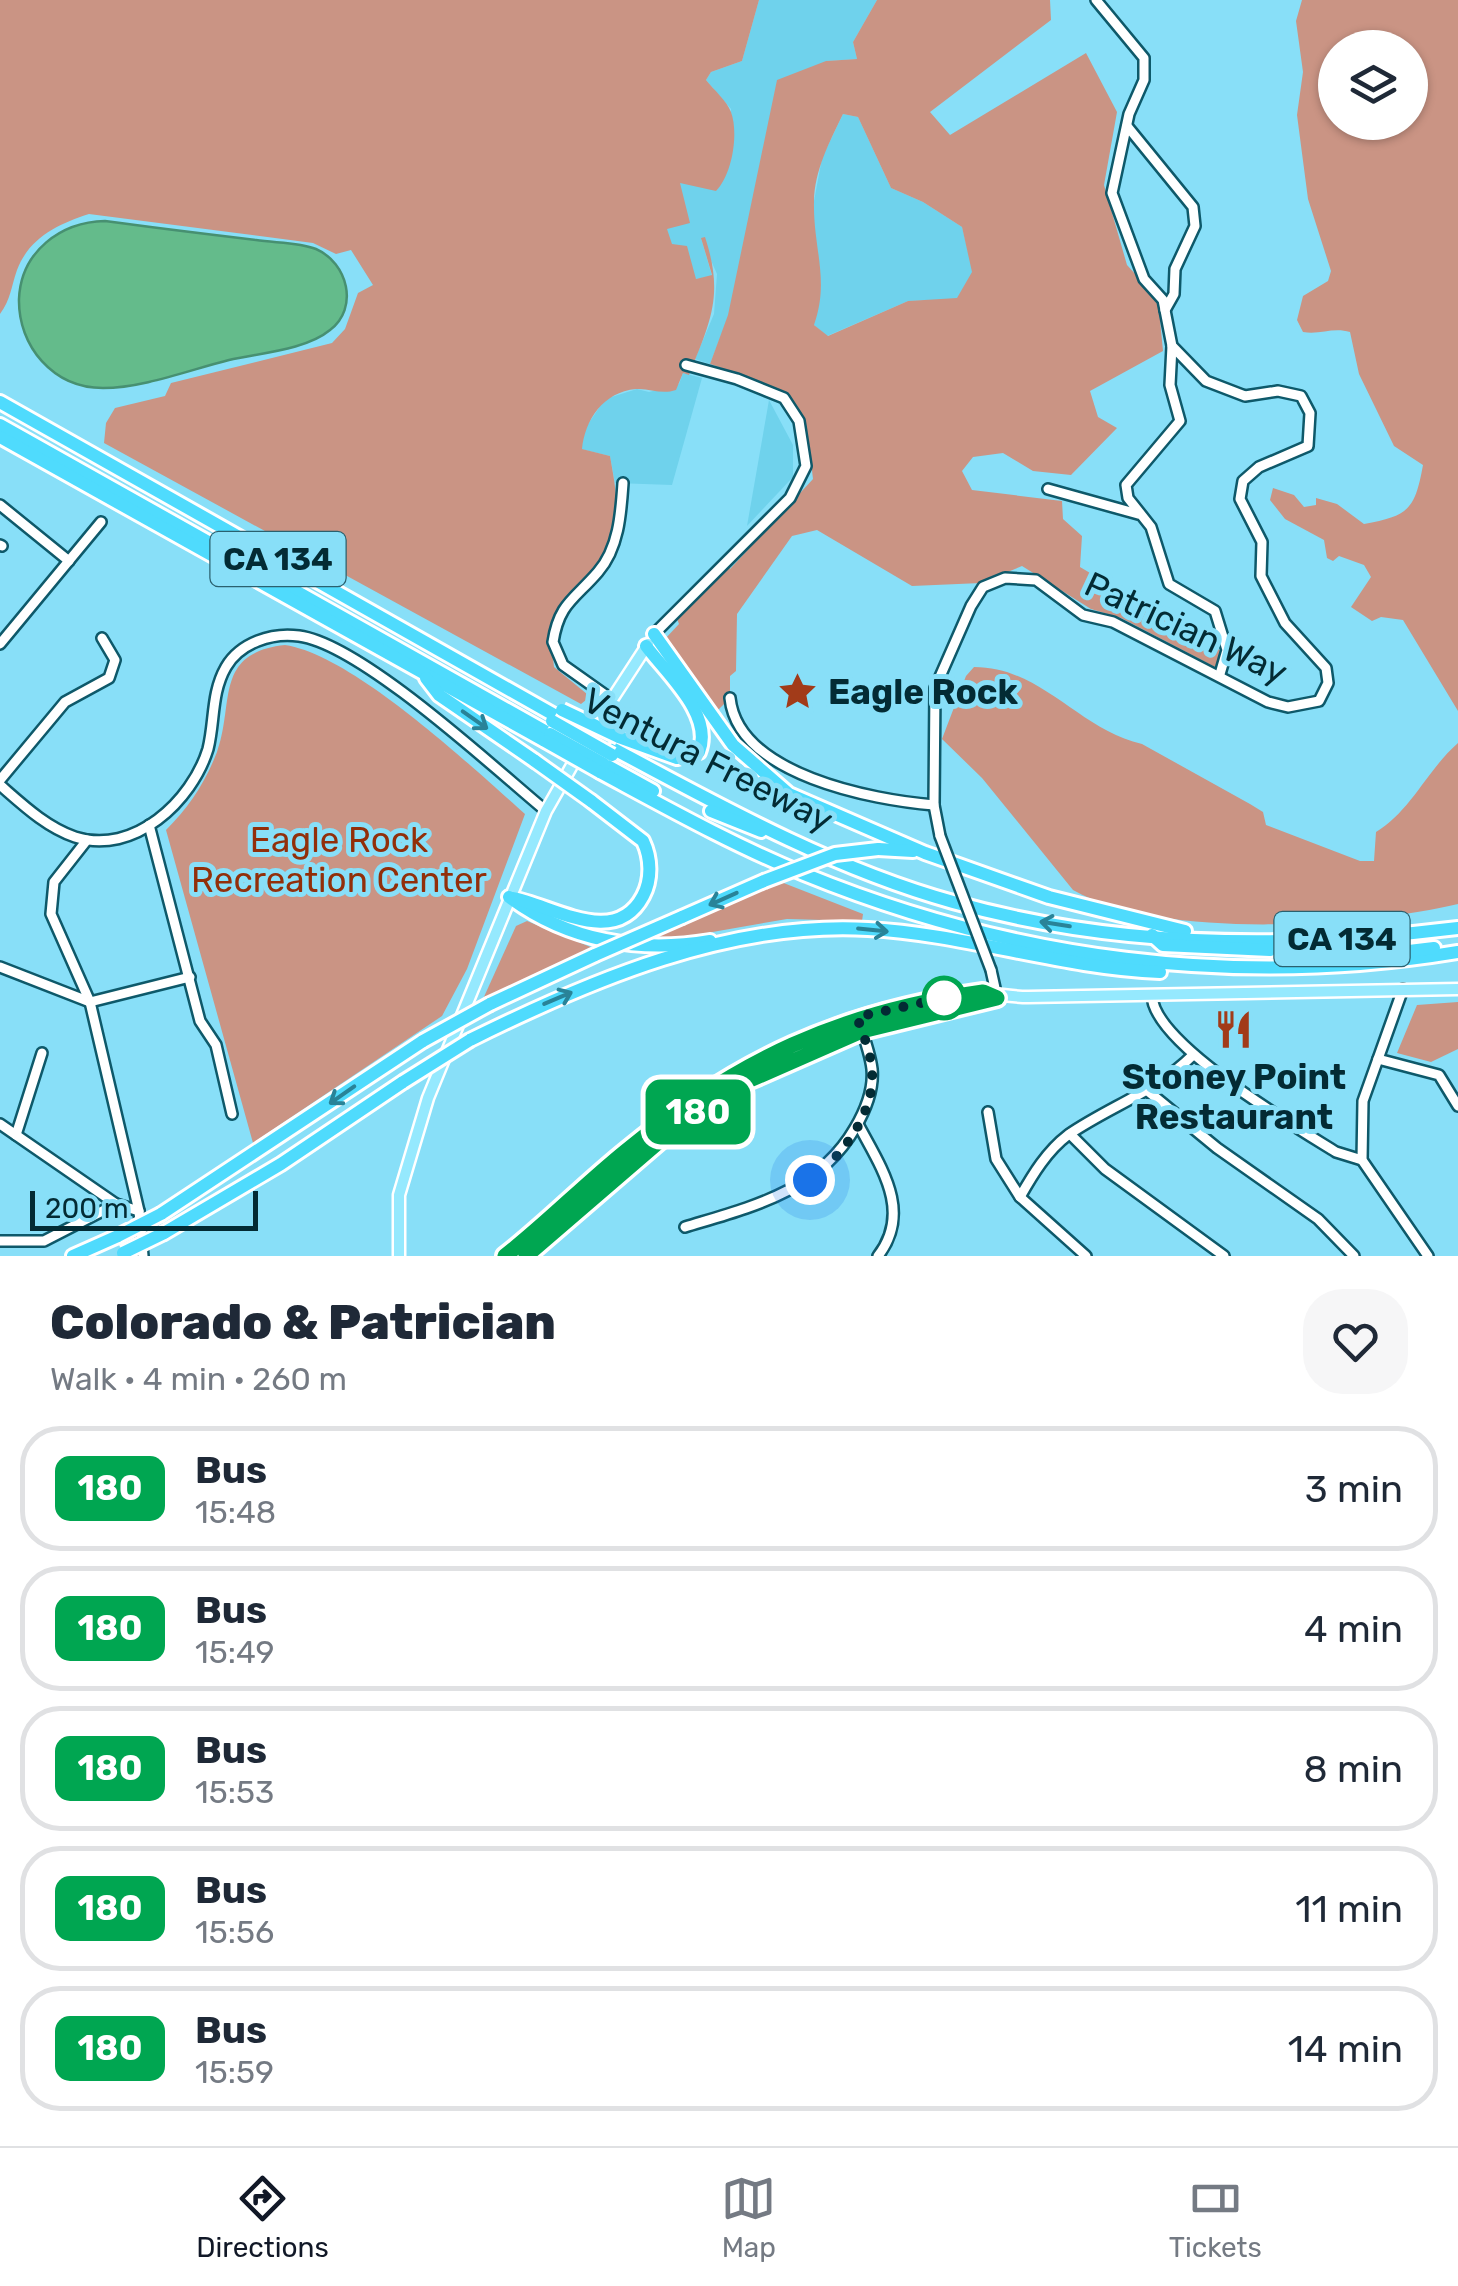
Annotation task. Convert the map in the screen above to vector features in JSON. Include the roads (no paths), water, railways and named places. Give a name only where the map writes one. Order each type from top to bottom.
[{"type":"highway","name":"CA 134","points":[[0,402],[468,666],[553,725]]},
{"type":"highway","points":[[0,412],[553,725]]},
{"type":"highway","points":[[1,432],[610,756],[677,758],[698,752],[702,743],[699,717],[650,640]]},
{"type":"highway","name":"Ventura Freeway","points":[[1,432],[422,672],[553,725],[610,756],[779,834],[951,902],[1038,922],[1226,941],[1295,942],[1458,928]]},
{"type":"highway","points":[[650,640],[733,745],[768,780],[812,806],[926,852],[1101,913],[1226,941]]},
{"type":"highway","points":[[422,672],[439,695],[644,841],[649,880],[638,904],[615,920],[600,922],[509,898]]},
{"type":"highway","name":"Ventura Freeway","points":[[610,756],[748,850],[924,916],[1068,952],[1143,962],[1252,969],[1322,968],[1458,952]]},
{"type":"highway","points":[[73,1256],[161,1214],[423,1041],[490,1004],[764,881],[835,854],[878,849],[926,852]]},
{"type":"highway","points":[[509,898],[533,915],[581,934],[637,946],[666,948],[789,930],[870,929],[1144,972],[1218,974],[1252,969]]},
{"type":"highway","points":[[120,1255],[281,1164],[470,1040],[556,998],[642,966],[760,938],[829,929]]},
{"type":"highway","points":[[1152,935],[1163,945],[1288,950],[1458,936]]},
{"type":"highway","points":[[1143,962],[1164,956],[1330,958],[1458,944]]},
{"type":"main road","points":[[399,1256],[399,1195],[428,1098],[509,898],[546,811],[650,640]]},
{"type":"main road","points":[[526,1256],[674,1120],[750,1080],[862,1031],[997,998],[1458,989]]},
{"type":"main road","points":[[505,1256],[744,1068],[857,1017],[923,1000],[983,992],[997,998]]},
{"type":"main road","points":[[744,1068],[750,1080]]},
{"type":"street","points":[[1096,0],[1144,58],[1144,80],[1127,126],[1112,193],[1144,279],[1162,300],[1165,310],[1172,346],[1170,385],[1180,421],[1126,485],[1138,514],[1151,527],[1168,584],[1215,611],[1228,650],[1220,674]]},
{"type":"street","points":[[1127,126],[1193,207],[1194,226],[1175,269],[1174,294],[1165,310]]},
{"type":"street","name":"Patrician Way","points":[[997,998],[992,970],[940,836],[934,805],[936,688],[961,622],[983,587],[1005,578],[1036,580],[1083,615],[1113,622],[1268,702],[1288,706],[1320,701],[1328,683],[1326,668],[1284,622],[1261,576],[1262,542],[1240,499],[1243,481],[1259,467],[1308,446],[1310,412],[1301,396],[1278,391],[1245,396],[1206,381],[1172,346]]},
{"type":"street","points":[[650,640],[790,498],[806,466],[799,421],[784,398],[737,379],[686,365]]},
{"type":"street","points":[[611,699],[563,665],[556,657],[553,642],[569,599],[606,559],[620,520],[623,482]]},
{"type":"street","points":[[1048,489],[1138,514]]},
{"type":"street","points":[[0,505],[68,561]]},
{"type":"street","points":[[0,644],[101,522]]},
{"type":"street","points":[[102,638],[115,660],[109,678],[65,702],[0,783],[40,819],[88,840],[118,837],[150,825],[192,784],[207,751],[215,693],[226,667],[250,644],[284,635],[323,643],[385,681],[546,811]]},
{"type":"street","points":[[730,698],[742,728],[798,772],[846,790],[934,805]]},
{"type":"street","points":[[150,825],[201,1025],[216,1045],[232,1114]]},
{"type":"street","points":[[88,840],[54,882],[50,903],[90,1002],[139,1211],[143,1256]]},
{"type":"street","points":[[0,967],[90,1002],[190,977]]},
{"type":"street","points":[[1403,989],[1364,1102],[1362,1160],[1428,1256]]},
{"type":"street","points":[[1152,995],[1155,1013],[1193,1055],[1336,1152],[1362,1160]]},
{"type":"street","points":[[685,1228],[760,1204],[810,1180],[839,1155],[858,1124],[872,1073],[857,1017]]},
{"type":"street","points":[[16,1134],[42,1053]]},
{"type":"street","points":[[1020,1197],[1051,1150],[1070,1134],[1149,1092],[1193,1055]]},
{"type":"street","points":[[1378,1059],[1436,1073],[1458,1106]]},
{"type":"street","points":[[1149,1092],[1217,1148],[1306,1210],[1354,1256]]},
{"type":"street","points":[[988,1112],[996,1160],[1020,1197],[1086,1256]]},
{"type":"street","points":[[0,1124],[116,1204],[139,1211]]},
{"type":"street","points":[[858,1124],[892,1188],[894,1219],[880,1252],[896,1256]]},
{"type":"street","points":[[1070,1134],[1106,1169],[1224,1256]]},
{"type":"street","points":[[0,1242],[44,1241],[116,1204]]},
{"type":"place","name":"Eagle Rock","points":[[798,692]]},
{"type":"place","name":"Stoney Point Restaurant","points":[[1234,1030]]},
{"type":"park label","name":"Eagle Rock Recreation Center","points":[[339,860]]}]
